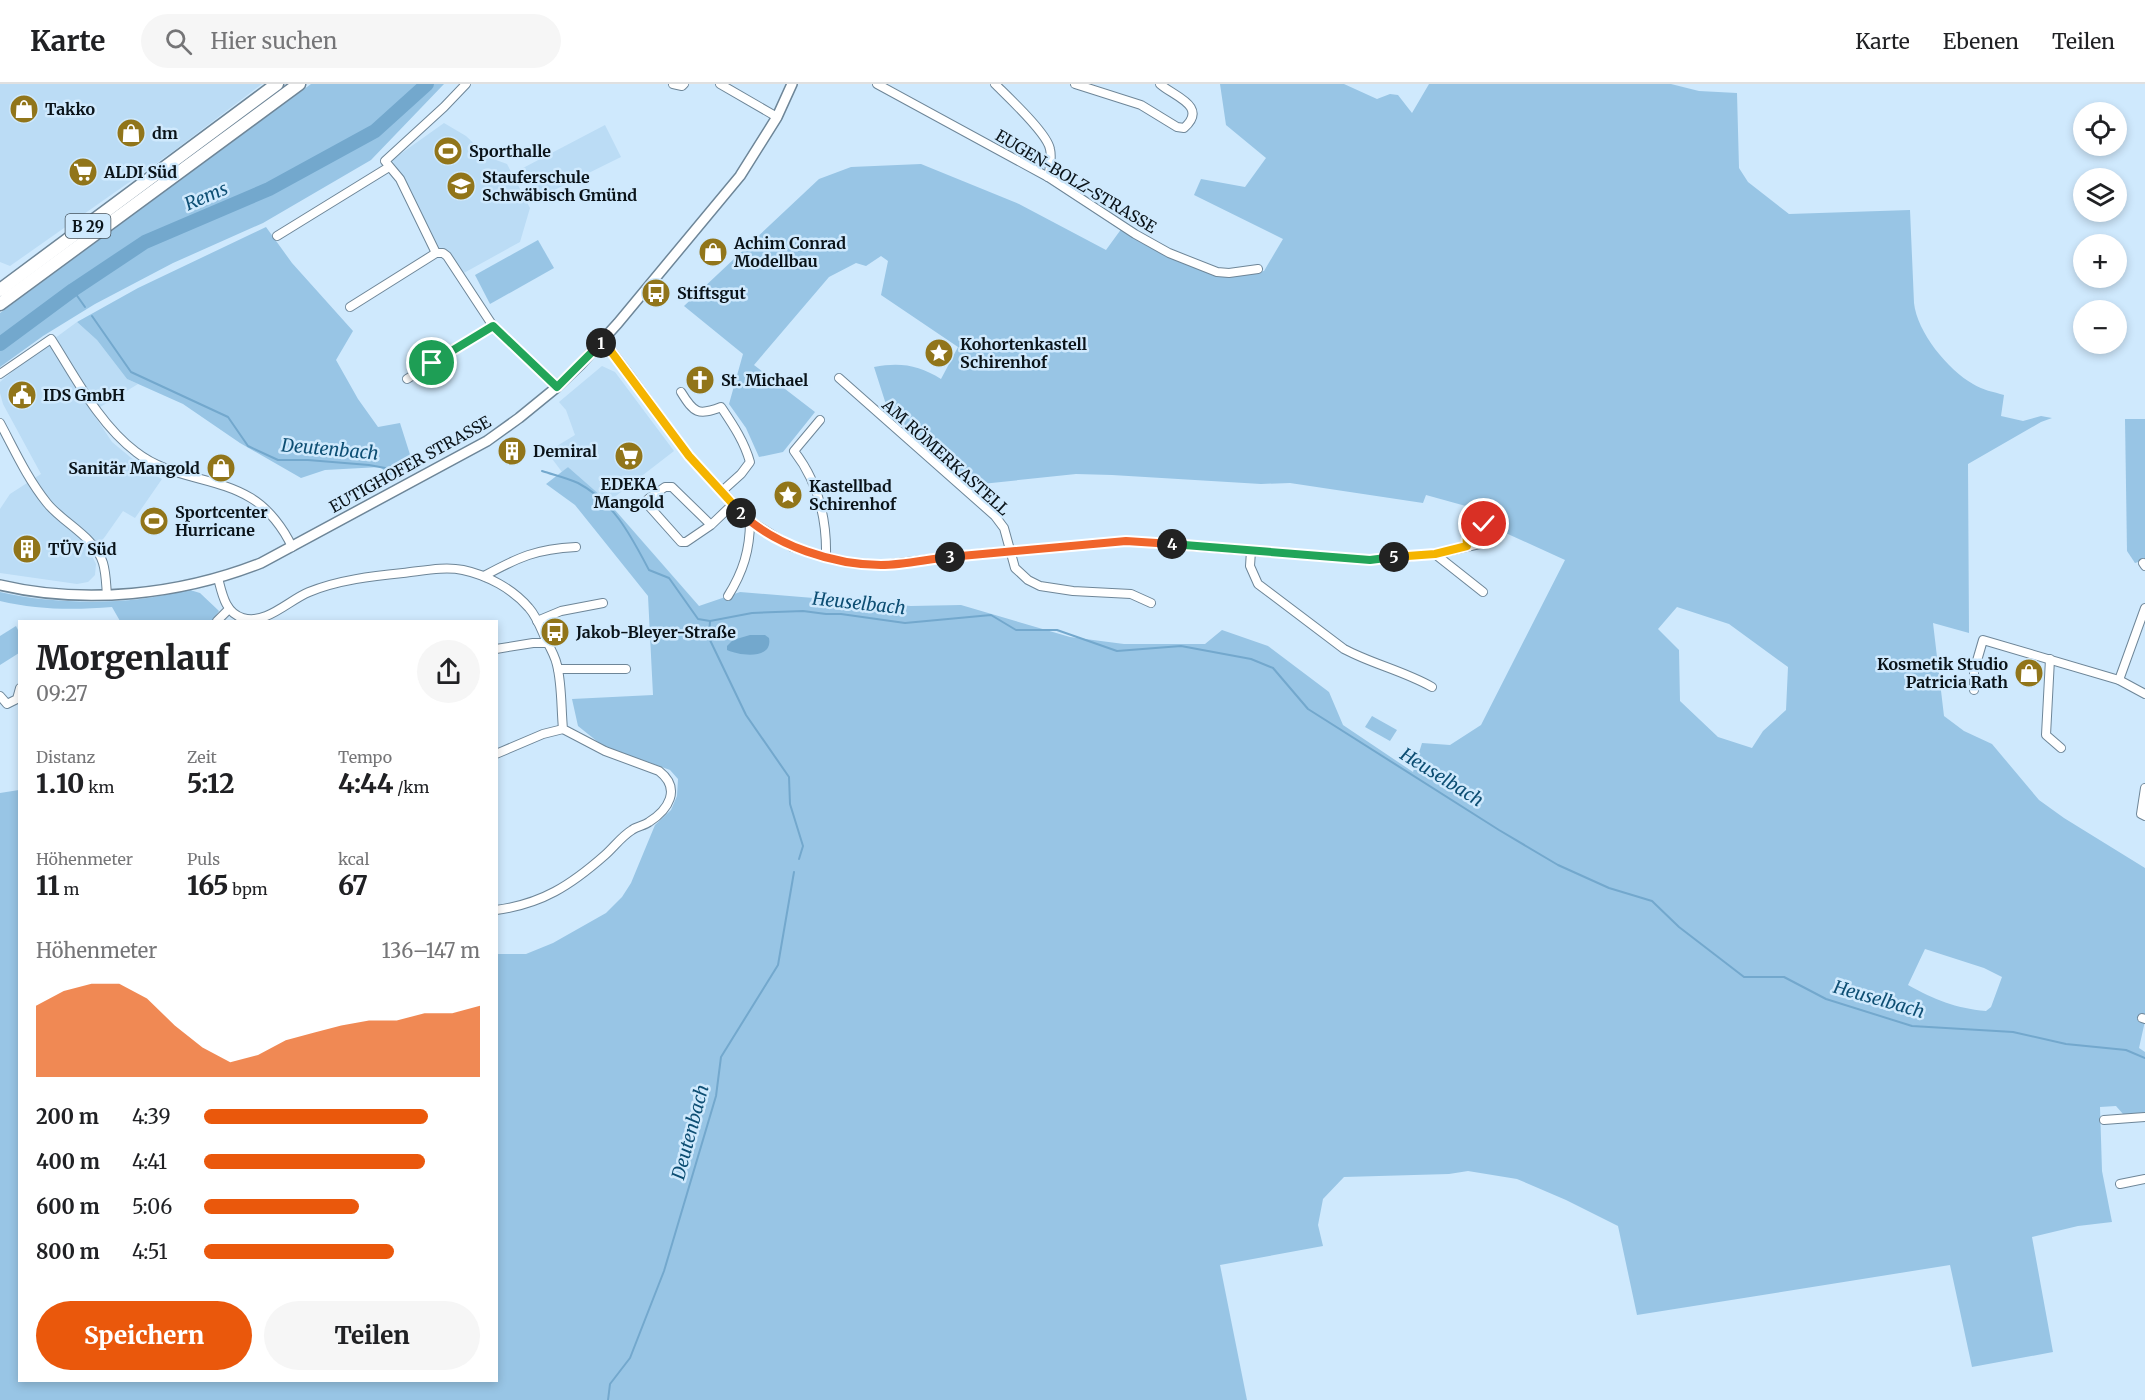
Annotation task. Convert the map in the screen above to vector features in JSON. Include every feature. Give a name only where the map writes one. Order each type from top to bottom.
[{"type":"highway","name":"B 29","points":[[0,290],[277,84]]},
{"type":"highway","name":"B 29","points":[[0,304],[299,84]]},
{"type":"street","points":[[277,236],[387,164],[466,84]]},
{"type":"street","points":[[673,84],[682,86],[684,84]]},
{"type":"street","points":[[720,84],[777,117]]},
{"type":"street","name":"EUTIGHOFER STRASSE","points":[[0,585],[61,594],[107,595],[158,590],[218,578],[261,563],[473,449],[519,418],[557,387],[602,342],[740,176],[777,117],[792,84]]},
{"type":"street","name":"EUGEN-BOLZ-STRASSE","points":[[877,84],[888,86],[1048,177],[1135,234],[1192,263],[1217,272],[1229,273],[1258,269]]},
{"type":"street","points":[[996,84],[1040,131],[1050,146],[1048,177]]},
{"type":"street","points":[[1075,84],[1141,105],[1177,127],[1184,128],[1191,123],[1193,112],[1188,101],[1166,90],[1160,84]]},
{"type":"street","points":[[387,164],[400,179],[436,253]]},
{"type":"street","points":[[350,307],[436,253],[443,253],[493,326],[557,387]]},
{"type":"street","points":[[407,379],[493,326]]},
{"type":"street","points":[[0,374],[51,339],[110,429],[136,453],[177,474],[224,486],[252,498],[270,514],[292,547]]},
{"type":"street","points":[[602,342],[632,378],[689,456],[750,521],[792,547],[826,557],[852,563],[883,565],[1126,541],[1370,560],[1435,554],[1467,546]]},
{"type":"street","name":"AM RÖMERKASTELL","points":[[839,378],[995,516],[1004,528],[1015,568],[1029,580],[1040,586],[1073,591],[1131,594],[1151,603]]},
{"type":"street","points":[[681,392],[696,411],[710,411],[721,407],[746,447],[750,462],[741,474],[721,492]]},
{"type":"street","points":[[820,420],[794,452],[812,479],[821,505],[827,534],[826,557]]},
{"type":"street","points":[[0,423],[29,478],[46,502],[97,551],[106,575],[107,595]]},
{"type":"street","points":[[711,525],[672,487],[665,487],[648,500],[648,505],[681,542],[686,542],[711,525],[733,504]]},
{"type":"street","points":[[728,596],[744,566],[750,536],[750,521]]},
{"type":"street","points":[[484,576],[519,557],[550,548],[576,547]]},
{"type":"street","points":[[1251,551],[1250,566],[1258,584],[1344,649],[1432,687]]},
{"type":"street","points":[[1435,554],[1483,591]]},
{"type":"street","points":[[218,578],[222,596],[229,609],[243,618],[258,618],[309,592],[391,574],[461,569],[484,576],[516,596],[529,608],[537,621],[555,656],[563,729]]},
{"type":"street","points":[[537,621],[561,611],[603,603]]},
{"type":"street","points":[[2119,680],[2145,608]]},
{"type":"street","points":[[218,620],[229,609]]},
{"type":"street","points":[[1974,690],[1974,670],[1983,640],[2119,680],[2145,694]]},
{"type":"street","points":[[498,649],[548,643]]},
{"type":"street","points":[[2050,658],[2046,735],[2061,748]]},
{"type":"street","points":[[558,669],[626,669]]},
{"type":"street","points":[[0,696],[7,704],[17,699],[18,695]]},
{"type":"street","points":[[498,753],[543,734],[563,729],[605,751],[659,771],[671,785],[668,804],[657,816],[632,830],[578,879],[554,894],[517,907],[498,910]]},
{"type":"street","points":[[2145,788],[2141,814],[2145,816]]},
{"type":"street","points":[[2104,1120],[2145,1117]]},
{"type":"street","points":[[2120,1184],[2145,1179]]},
{"type":"shaded area","points":[[0,84],[262,84],[175,150],[10,266],[0,262]]},
{"type":"shaded area","points":[[311,84],[444,84],[371,160],[263,223],[173,263],[95,304],[43,336],[0,367],[0,313]]},
{"type":"shaded area","points":[[1220,84],[1344,84],[1377,99],[1390,94],[1398,95],[1412,113],[1429,84],[1671,84],[1699,91],[1737,93],[1739,168],[1748,182],[1789,214],[1910,210],[1914,303],[1916,314],[1927,338],[1944,360],[1963,378],[1980,388],[2004,395],[2001,416],[2023,421],[2041,416],[2052,418],[1968,464],[1969,633],[1933,623],[1944,716],[1964,731],[1992,744],[2039,800],[2145,868],[2145,1021],[2139,1048],[2145,1052],[2145,1114],[2123,1114],[2116,1106],[2100,1107],[2102,1171],[2112,1222],[2078,1226],[2032,1237],[2053,1352],[1972,1367],[1950,1265],[1637,1315],[1618,1226],[1517,1179],[1468,1171],[1449,1174],[1344,1177],[1323,1199],[1318,1225],[1323,1246],[1220,1265],[1247,1400],[0,1400],[0,793],[18,790],[18,1382],[498,1382],[498,954],[526,954],[553,943],[606,913],[622,897],[631,883],[655,825],[671,810],[677,796],[678,779],[670,770],[603,746],[578,726],[572,699],[653,695],[648,596],[575,505],[546,484],[568,467],[608,502],[699,606],[740,592],[911,606],[961,605],[1070,637],[1124,644],[1205,644],[1222,630],[1268,646],[1329,692],[1343,725],[1413,772],[1422,743],[1450,745],[1481,725],[1565,560],[1499,530],[1491,513],[1426,495],[1423,503],[1290,483],[1261,484],[1076,474],[972,485],[964,483],[891,420],[874,367],[909,366],[941,379],[958,347],[881,295],[888,261],[881,256],[866,266],[856,263],[829,277],[754,365],[815,412],[783,452],[759,457],[746,428],[729,404],[743,354],[684,306],[819,179],[851,167],[921,164],[1019,204],[1106,250],[1122,228],[1179,261],[1221,276],[1264,271],[1283,239],[1194,195],[1201,179],[1245,187],[1266,158],[1226,125]],"holes":[[[1677,607],[1729,624],[1788,667],[1786,710],[1763,731],[1752,748],[1718,737],[1680,701],[1679,650],[1658,629]],[[1925,949],[1984,968],[2002,977],[1991,1007],[1986,1011],[1936,999],[1908,985]]]},
{"type":"shaded area","name":"Stauferschule Schwäbisch Gmünd","points":[[444,123],[466,136],[488,157],[507,164],[530,208],[520,242],[462,274],[433,245],[392,160]]},
{"type":"shaded area","points":[[605,125],[621,157],[538,198],[523,168]]},
{"type":"shaded area","points":[[266,227],[292,263],[353,331],[336,360],[358,399],[378,427],[400,423],[413,464],[390,476],[380,467],[325,470],[301,478],[240,443],[183,404],[127,379],[97,340],[77,322],[138,288]]},
{"type":"shaded area","points":[[538,240],[554,268],[490,304],[475,275]]},
{"type":"shaded area","points":[[77,322],[97,340],[127,379],[138,384],[92,412],[112,442],[147,471],[162,479],[135,518],[123,511],[104,538],[90,552],[96,564],[95,575],[88,582],[77,584],[0,573],[0,509],[10,494],[41,474],[3,404],[0,382]]},
{"type":"shaded area","points":[[602,366],[615,372],[674,451],[608,502],[568,467],[562,472],[547,452],[575,435],[566,410],[559,402]]},
{"type":"shaded area","points":[[2125,419],[2145,419],[2145,560],[2135,563],[2127,551]]},
{"type":"shaded area","points":[[190,590],[200,593],[219,611],[213,620],[119,620],[112,607],[84,609],[28,606],[0,601],[0,592],[33,598],[88,602],[140,599]]},
{"type":"shaded area","points":[[16,626],[18,630],[18,654],[0,665],[0,636]]},
{"type":"shaded area","points":[[750,635],[765,635],[769,638],[766,650],[747,655],[727,650],[727,646],[733,640]]},
{"type":"shaded area","points":[[1372,716],[1397,730],[1390,741],[1365,727]]},
{"type":"waterway","name":"Rems","points":[[0,344],[73,290],[145,242],[269,189],[375,131],[427,84]]},
{"type":"waterway","name":"Deutenbach","points":[[73,290],[85,307]]},
{"type":"waterway","name":"Deutenbach","points":[[92,316],[131,372],[228,417],[248,446],[278,460],[369,465],[407,472]]},
{"type":"waterway","name":"Deutenbach","points":[[542,471],[578,483],[602,500],[620,521],[649,570],[669,578],[698,619],[710,621],[709,638],[746,715],[789,777],[790,804],[803,846],[799,859]]},
{"type":"waterway","name":"Heuselbach","points":[[710,621],[752,613],[803,611],[905,623],[991,615],[1016,630],[1057,630],[1117,651],[1181,646],[1251,659],[1273,668],[1308,709],[1499,830],[1558,865],[1609,888],[1652,901],[1679,927],[1744,977],[1784,977],[1826,999],[1912,1026],[2013,1032],[2066,1044],[2126,1050],[2145,1058]]},
{"type":"waterway","name":"Deutenbach","points":[[608,1400],[610,1384],[630,1358],[664,1271],[716,1096],[721,1057],[778,965],[794,872]]},
{"type":"place","name":"Takko","points":[[24,109]]},
{"type":"place","name":"dm","points":[[131,133]]},
{"type":"place","name":"Sporthalle","points":[[448,151]]},
{"type":"place","name":"ALDI Süd","points":[[83,172]]},
{"type":"place","name":"Stauferschule Schwäbisch Gmünd","points":[[461,186]]},
{"type":"place","name":"Achim Conrad Modellbau","points":[[713,252]]},
{"type":"place","name":"Stiftsgut","points":[[656,293]]},
{"type":"place","name":"Kohortenkastell Schirenhof","points":[[939,353]]},
{"type":"place","name":"St. Michael","points":[[700,380]]},
{"type":"place","name":"IDS GmbH","points":[[22,395]]},
{"type":"place","name":"Demiral","points":[[512,451]]},
{"type":"place","name":"EDEKA Mangold","points":[[629,456]]},
{"type":"place","name":"Sanitär Mangold","points":[[221,468]]},
{"type":"place","name":"Kastellbad Schirenhof","points":[[788,495]]},
{"type":"place","name":"Sportcenter Hurricane","points":[[154,521]]},
{"type":"place","name":"TÜV Süd","points":[[27,549]]},
{"type":"place","name":"Jakob-Bleyer-Straße","points":[[555,632]]},
{"type":"place","name":"Kosmetik Studio Patricia Rath","points":[[2029,673]]},
{"type":"route","points":[[432,363],[493,326],[557,387],[602,342],[632,378],[689,456],[750,521],[792,547],[852,563],[883,565],[955,556],[1126,541],[1370,560],[1435,554],[1467,546],[1466,536],[1469,529],[1474,524],[1484,524]]}]
